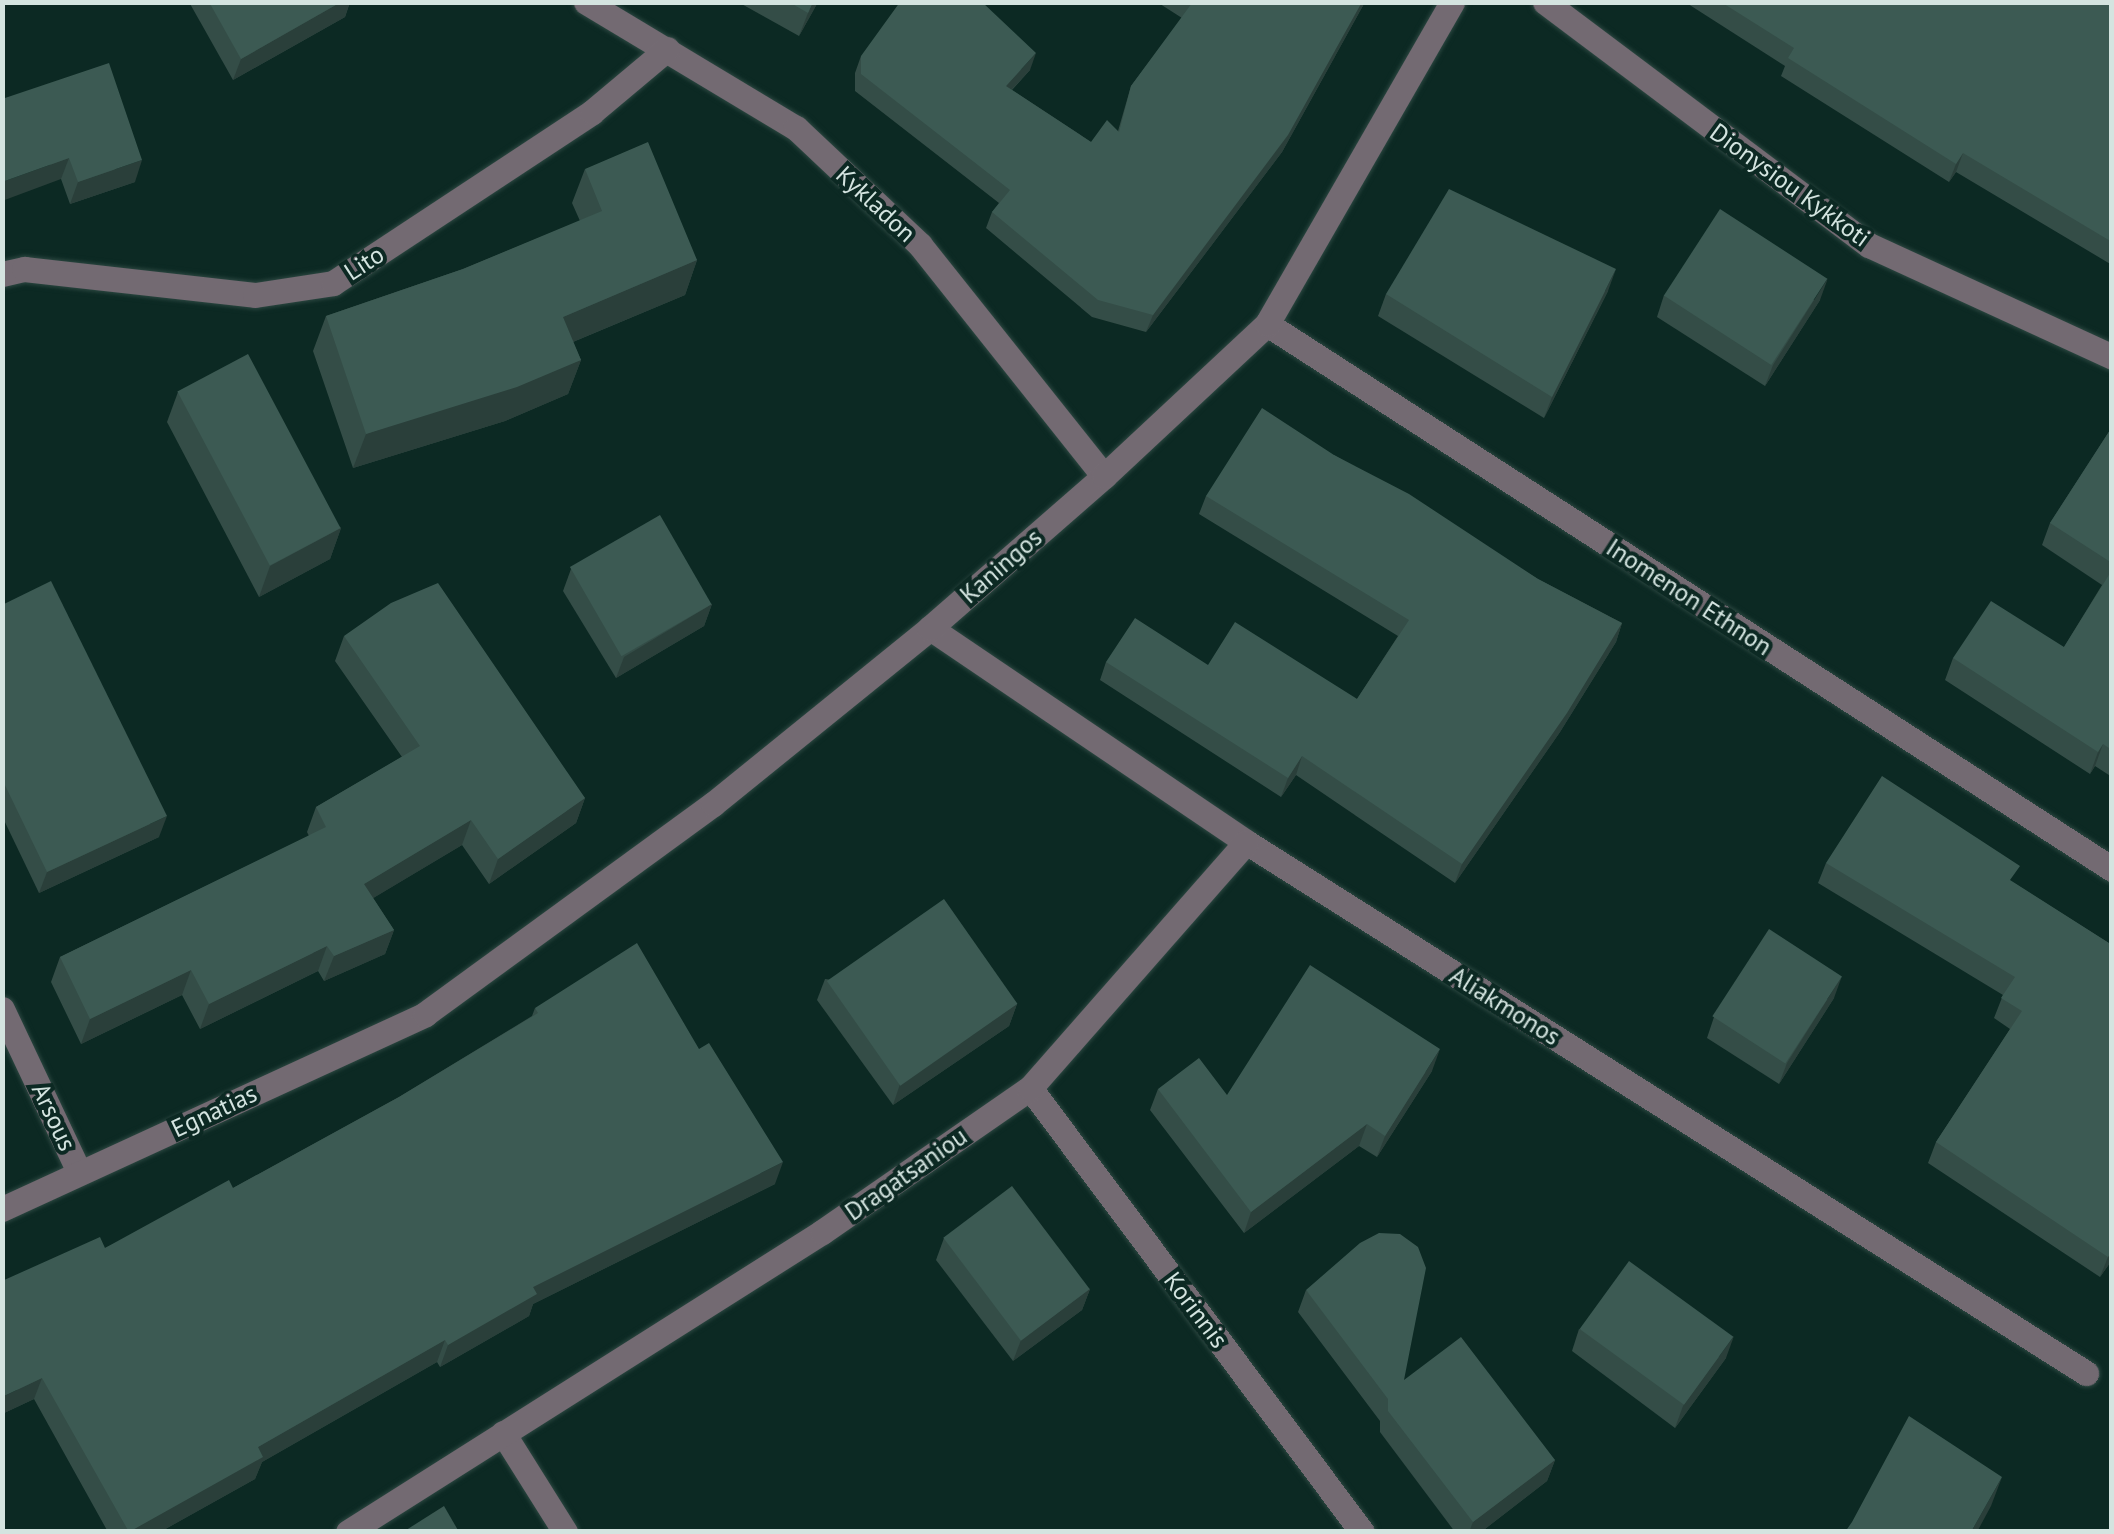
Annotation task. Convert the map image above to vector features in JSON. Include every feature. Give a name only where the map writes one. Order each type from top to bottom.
[{"type":"street","name":"Kykladon","points":[[586,2],[796,128],[920,245],[1104,476]]},
{"type":"street","name":"Kaningos","points":[[425,1014],[713,804],[930,628],[1104,476],[1266,324],[1452,2]]},
{"type":"street","name":"Dionysiou Kykkoti","points":[[1545,2],[1869,246],[2112,356]]},
{"type":"street","name":"Lito","points":[[2,274],[24,269],[254,295],[333,283],[592,112],[667,49]]},
{"type":"street","name":"Inomenon Ethnon","points":[[1266,324],[2112,869]]},
{"type":"street","name":"Aliakmonos","points":[[930,628],[1246,842],[2086,1373]]},
{"type":"street","name":"Dragatsaniou","points":[[348,1532],[822,1232],[1030,1088],[1246,842]]},
{"type":"street","name":"Arsous","points":[[2,1008],[80,1172]]},
{"type":"street","name":"Egnatias","points":[[2,1208],[425,1014]]},
{"type":"street","name":"Korinnis","points":[[1030,1088],[1362,1532]]},
{"type":"street","points":[[503,1433],[565,1532]]},
{"type":"building","points":[[209,2],[341,2],[241,59]]},
{"type":"building","points":[[789,2],[813,2],[808,13]]},
{"type":"building","points":[[900,2],[982,2],[1036,53],[1006,86],[1091,142],[1107,120],[1119,132],[1131,86],[1191,2],[1362,2],[1288,135],[1153,315],[1098,300],[992,212],[1010,190],[861,74],[861,56]]},
{"type":"building","points":[[1721,2],[2112,2],[2112,242],[1963,153],[1956,164],[1788,58],[1794,48]]},
{"type":"building","points":[[109,63],[142,160],[78,182],[69,158],[2,182],[2,99]]},
{"type":"building","points":[[648,142],[697,260],[563,317],[581,360],[517,387],[366,434],[326,316],[463,269],[602,211],[585,169]]},
{"type":"building","points":[[1449,189],[1616,269],[1552,397],[1386,294]]},
{"type":"building","points":[[1720,209],[1827,279],[1771,365],[1664,295]]},
{"type":"building","points":[[248,354],[340,528],[270,565],[177,392]]},
{"type":"building","points":[[1262,408],[1334,455],[1409,494],[1538,579],[1622,623],[1567,713],[1462,864],[1302,756],[1288,778],[1106,662],[1135,618],[1208,665],[1235,622],[1357,699],[1409,620],[1206,496]]},
{"type":"building","points":[[2112,427],[2112,563],[2050,523]]},
{"type":"building","points":[[660,515],[712,604],[621,656],[570,567]]},
{"type":"building","points":[[2112,570],[2112,750],[2103,744],[2098,752],[1953,658],[1991,601],[2064,647]]},
{"type":"building","points":[[51,581],[167,816],[47,872],[2,779],[2,605]]},
{"type":"building","points":[[438,583],[585,798],[498,859],[471,820],[364,884],[394,930],[334,956],[327,946],[209,1004],[191,970],[90,1019],[60,957],[326,827],[316,807],[420,746],[344,636],[391,603]]},
{"type":"building","points":[[1882,776],[2020,866],[2010,880],[2112,945],[2112,1251],[2108,1257],[1936,1142],[2022,1011],[2001,998],[2015,977],[1826,863]]},
{"type":"building","points":[[944,899],[1017,1004],[900,1086],[827,981]]},
{"type":"building","points":[[1769,929],[1842,976],[1785,1064],[1712,1016]]},
{"type":"building","points":[[637,943],[699,1049],[709,1043],[783,1162],[533,1287],[537,1294],[448,1345],[445,1340],[258,1447],[263,1457],[129,1532],[42,1378],[2,1397],[2,1281],[100,1237],[105,1248],[229,1180],[233,1188],[399,1097],[538,1013],[535,1008]]},
{"type":"building","points":[[1310,965],[1440,1049],[1385,1136],[1367,1124],[1251,1212],[1158,1089],[1199,1058],[1227,1095]]},
{"type":"building","points":[[1012,1186],[1090,1289],[1021,1341],[943,1238]]},
{"type":"building","points":[[1379,1233],[1400,1234],[1418,1247],[1426,1268],[1404,1380],[1461,1337],[1555,1460],[1473,1522],[1388,1411],[1388,1399],[1306,1290],[1360,1243]]},
{"type":"building","points":[[1629,1261],[1733,1337],[1684,1405],[1580,1329]]},
{"type":"building","points":[[1909,1416],[2002,1477],[1971,1532],[1845,1532],[1852,1522]]},
{"type":"building","points":[[444,1506],[459,1532],[403,1532]]}]
